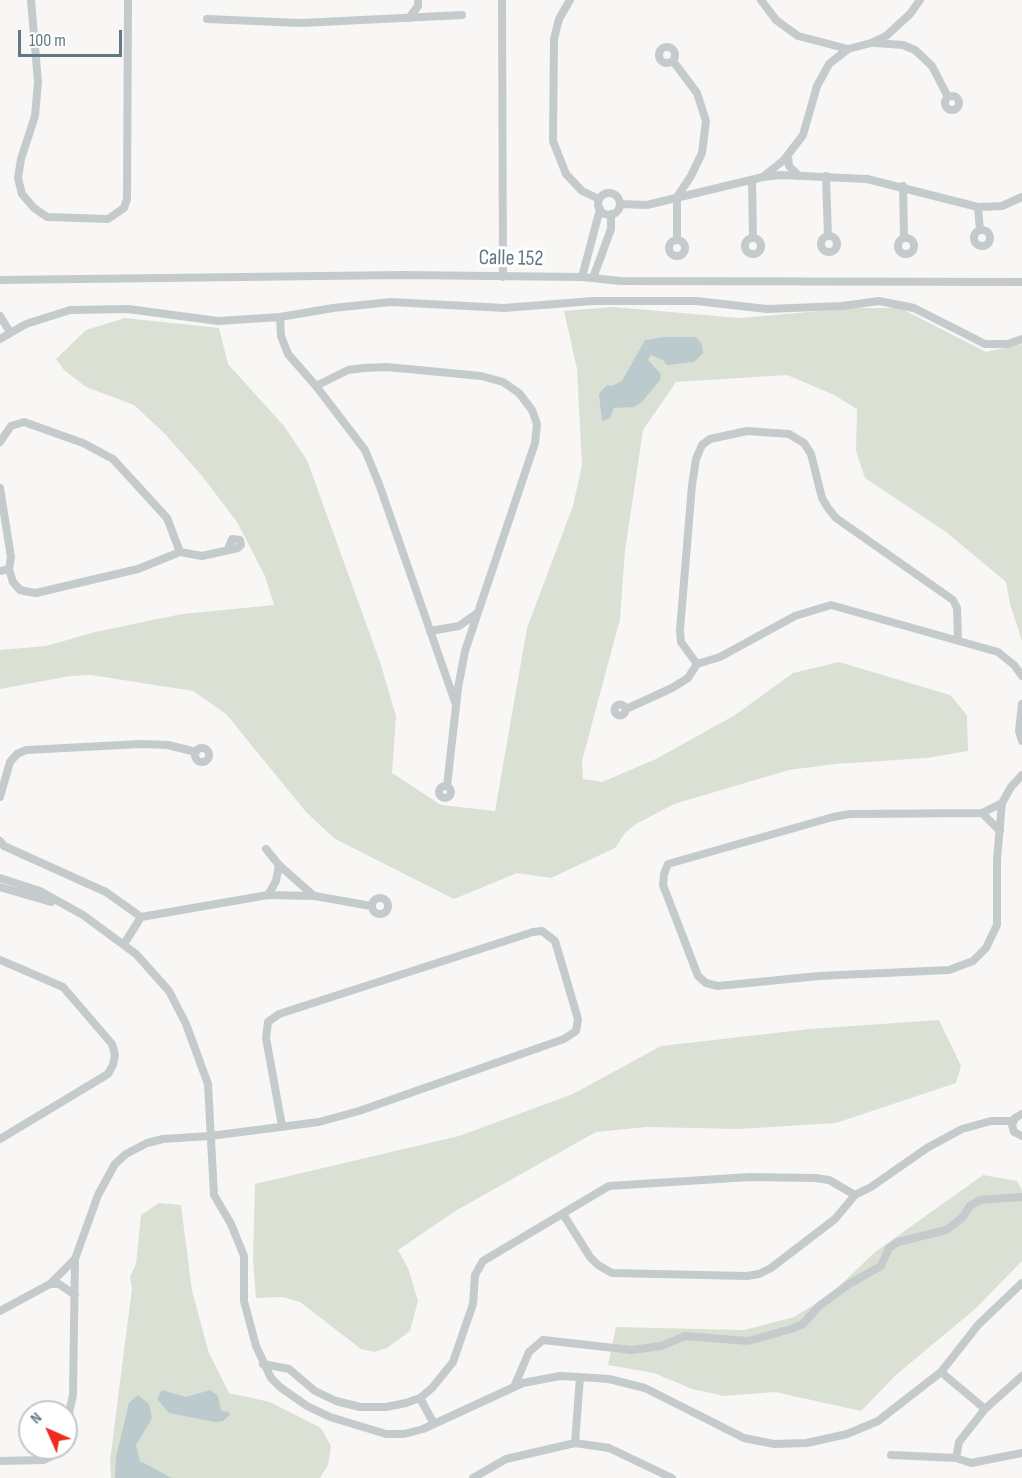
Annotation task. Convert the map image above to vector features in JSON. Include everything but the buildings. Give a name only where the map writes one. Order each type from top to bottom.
[{"type":"street","points":[[31,0],[38,82],[35,116],[21,159],[18,178],[22,194],[34,208],[47,217],[108,219],[124,208],[127,199],[128,0]]},
{"type":"street","points":[[502,0],[503,277]]},
{"type":"street","points":[[570,0],[559,19],[554,39],[553,141],[566,174],[582,191],[599,199]]},
{"type":"street","points":[[762,1],[776,20],[792,32],[820,44],[848,49],[871,43],[899,26],[920,0]]},
{"type":"street","points":[[409,18],[418,3],[429,16]]},
{"type":"street","points":[[207,19],[270,23],[462,15]]},
{"type":"street","points":[[899,26],[898,35],[903,45]]},
{"type":"street","points":[[871,43],[903,45],[925,58],[939,76],[948,97]]},
{"type":"street","points":[[820,44],[827,52],[827,67]]},
{"type":"street","points":[[763,177],[788,155],[807,127],[817,86],[827,67],[848,49]]},
{"type":"street","points":[[673,61],[693,86],[704,107],[706,135],[702,153],[677,197],[677,240]]},
{"type":"street","points":[[788,155],[789,166],[798,175]]},
{"type":"street","points":[[620,204],[638,206],[763,177],[798,175],[867,179],[903,186],[978,207],[1002,206],[1022,197]]},
{"type":"street","points":[[691,176],[702,191]]},
{"type":"street","points":[[826,176],[828,236]]},
{"type":"street","points":[[752,181],[753,238]]},
{"type":"street","points":[[903,186],[904,237]]},
{"type":"street","points":[[599,199],[605,194],[618,197],[620,204],[617,211],[611,214]]},
{"type":"street","points":[[582,277],[600,209],[599,199]]},
{"type":"street","points":[[978,207],[980,230]]},
{"type":"street","points":[[600,209],[611,214]]},
{"type":"street","points":[[593,278],[611,229],[611,214]]},
{"type":"street","name":"Calle 152","points":[[0,280],[61,277],[582,277],[631,281],[1022,282]]},
{"type":"street","points":[[0,339],[43,316],[70,310],[97,308],[128,309],[218,321],[280,317],[344,306],[391,302],[504,308],[593,301],[696,301],[767,309],[831,307],[879,301],[914,308],[985,344],[1008,344],[1022,339]]},
{"type":"street","points":[[0,316],[10,332]]},
{"type":"street","points":[[280,317],[281,336],[288,354],[316,386],[365,450],[456,705]]},
{"type":"street","points":[[316,386],[348,370],[364,368],[387,367],[481,376],[503,382],[519,393],[532,410],[537,424],[535,443],[465,651],[447,786]]},
{"type":"street","points":[[0,442],[11,426],[24,422],[82,442],[113,459],[167,518],[180,552]]},
{"type":"street","points":[[697,664],[681,642],[680,630],[696,459],[702,445],[711,439],[747,431],[789,434],[804,443],[811,454],[822,498],[828,508],[836,518],[953,600],[957,608],[958,640]]},
{"type":"street","points":[[0,488],[11,557],[5,570],[20,590],[36,593],[138,569],[180,552],[202,556],[228,549]]},
{"type":"street","points":[[626,709],[688,678],[697,664],[720,657],[795,616],[831,605],[998,652],[1014,665],[1022,676]]},
{"type":"street","points":[[430,631],[459,626],[477,613]]},
{"type":"street","points":[[1022,704],[1019,731],[1022,741]]},
{"type":"street","points":[[0,797],[10,762],[17,754],[26,750],[142,744],[168,746],[196,752]]},
{"type":"street","points":[[1002,803],[982,813],[850,814],[780,831],[668,864],[663,885],[698,976],[706,983],[718,986],[819,976],[949,970],[973,961],[986,948],[997,925],[1002,803],[1011,787],[1022,775]]},
{"type":"street","points":[[982,813],[1000,831]]},
{"type":"street","points":[[0,841],[4,846],[106,892],[141,917],[268,896],[315,896],[371,906]]},
{"type":"street","points":[[266,849],[279,866],[315,896]]},
{"type":"street","points":[[268,896],[276,881],[279,866]]},
{"type":"street","points":[[0,878],[40,891],[69,907],[124,944],[169,991],[186,1024],[208,1084],[214,1195],[231,1224],[244,1256],[244,1302],[263,1364],[271,1378],[292,1396],[346,1424],[386,1434],[404,1434],[434,1424],[514,1387],[560,1376],[609,1379],[645,1388],[744,1438],[774,1443],[807,1443],[847,1434],[878,1421],[940,1372],[978,1325],[1022,1282]]},
{"type":"street","points":[[0,887],[69,907]]},
{"type":"street","points":[[124,944],[141,917]]},
{"type":"street","points":[[73,1400],[75,1259],[107,1175],[126,1154],[163,1138],[210,1136],[319,1122],[359,1111],[564,1039],[576,1030],[578,1019],[555,941],[542,931],[533,932],[279,1014],[268,1022],[266,1038],[282,1126]]},
{"type":"street","points":[[0,960],[63,987],[112,1044],[115,1055],[108,1074],[0,1139]]},
{"type":"street","points":[[563,1214],[590,1257],[612,1273],[747,1276],[771,1268],[835,1219],[855,1195],[871,1187],[927,1148],[962,1129],[991,1121],[1013,1121],[1022,1114]]},
{"type":"street","points":[[1013,1121],[1014,1132],[1022,1136]]},
{"type":"street","points":[[263,1364],[289,1369],[315,1391],[336,1401],[360,1407],[386,1407],[420,1398],[443,1377],[463,1340],[473,1304],[477,1269],[483,1261],[609,1186],[639,1182],[750,1177],[814,1178],[829,1180],[855,1195]]},
{"type":"street","points":[[514,1387],[529,1352],[543,1340],[632,1350],[661,1346],[686,1336],[748,1341],[791,1329],[802,1324],[819,1306],[849,1284],[881,1266],[889,1248],[898,1242],[946,1230],[962,1218],[970,1206],[980,1200],[1022,1197]]},
{"type":"street","points":[[0,1311],[50,1284],[75,1259]]},
{"type":"street","points":[[50,1284],[59,1284],[75,1295]]},
{"type":"street","points":[[940,1372],[985,1408]]},
{"type":"street","points":[[956,1458],[960,1442],[985,1408],[1022,1376]]},
{"type":"street","points":[[575,1443],[580,1377]]},
{"type":"street","points":[[420,1398],[434,1424]]},
{"type":"street","points":[[473,1478],[516,1456],[575,1443],[609,1448],[672,1478]]},
{"type":"street","points":[[891,1455],[956,1458],[971,1462],[1022,1453]]},
{"type":"street","points":[[0,1461],[44,1460]]},
{"type":"shaded area","points":[[613,307],[739,318],[855,308],[900,308],[986,352],[1022,344],[1022,641],[1010,604],[1006,582],[946,532],[865,478],[856,451],[857,409],[834,395],[787,375],[676,382],[643,430],[625,551],[620,619],[582,761],[583,779],[602,782],[656,759],[735,715],[793,673],[839,662],[950,695],[967,715],[968,751],[927,758],[835,764],[789,770],[674,804],[636,824],[625,833],[615,848],[551,878],[517,873],[454,899],[335,839],[306,812],[226,714],[193,691],[91,675],[70,676],[0,689],[0,650],[46,646],[95,632],[182,614],[274,605],[265,576],[237,522],[202,476],[165,434],[134,405],[86,387],[64,370],[56,359],[86,330],[125,318],[219,328],[228,364],[284,426],[307,460],[380,662],[396,716],[392,773],[441,805],[495,811],[527,628],[573,506],[582,465],[577,369],[564,311]]},
{"type":"shaded area","points":[[664,337],[696,337],[702,344],[703,353],[694,362],[667,365],[663,360],[651,355],[648,360],[661,374],[660,380],[642,402],[634,407],[614,408],[610,418],[602,421],[599,395],[602,390],[607,385],[612,386],[622,381],[645,340]]},
{"type":"shaded area","points":[[939,1020],[961,1066],[956,1083],[836,1123],[739,1129],[647,1127],[596,1132],[457,1210],[398,1250],[408,1268],[418,1301],[410,1331],[387,1348],[374,1352],[361,1349],[300,1302],[282,1297],[256,1298],[253,1259],[255,1184],[459,1136],[573,1094],[661,1046],[810,1029]]},
{"type":"shaded area","points":[[983,1175],[1017,1181],[1022,1190],[1022,1261],[975,1309],[897,1374],[861,1411],[775,1392],[724,1396],[692,1389],[654,1373],[608,1365],[616,1327],[744,1330],[794,1317],[830,1295],[875,1252]]},
{"type":"shaded area","points":[[159,1203],[181,1205],[192,1291],[209,1353],[229,1393],[270,1402],[321,1428],[331,1446],[328,1465],[320,1478],[111,1478],[110,1461],[132,1288],[130,1277],[136,1264],[141,1215]]},
{"type":"shaded area","points":[[162,1390],[186,1397],[210,1390],[218,1396],[221,1411],[229,1412],[230,1415],[223,1421],[215,1422],[169,1413],[157,1399]]},
{"type":"shaded area","points":[[138,1395],[149,1404],[152,1418],[136,1445],[140,1461],[172,1478],[115,1478],[116,1457],[129,1403]]}]
